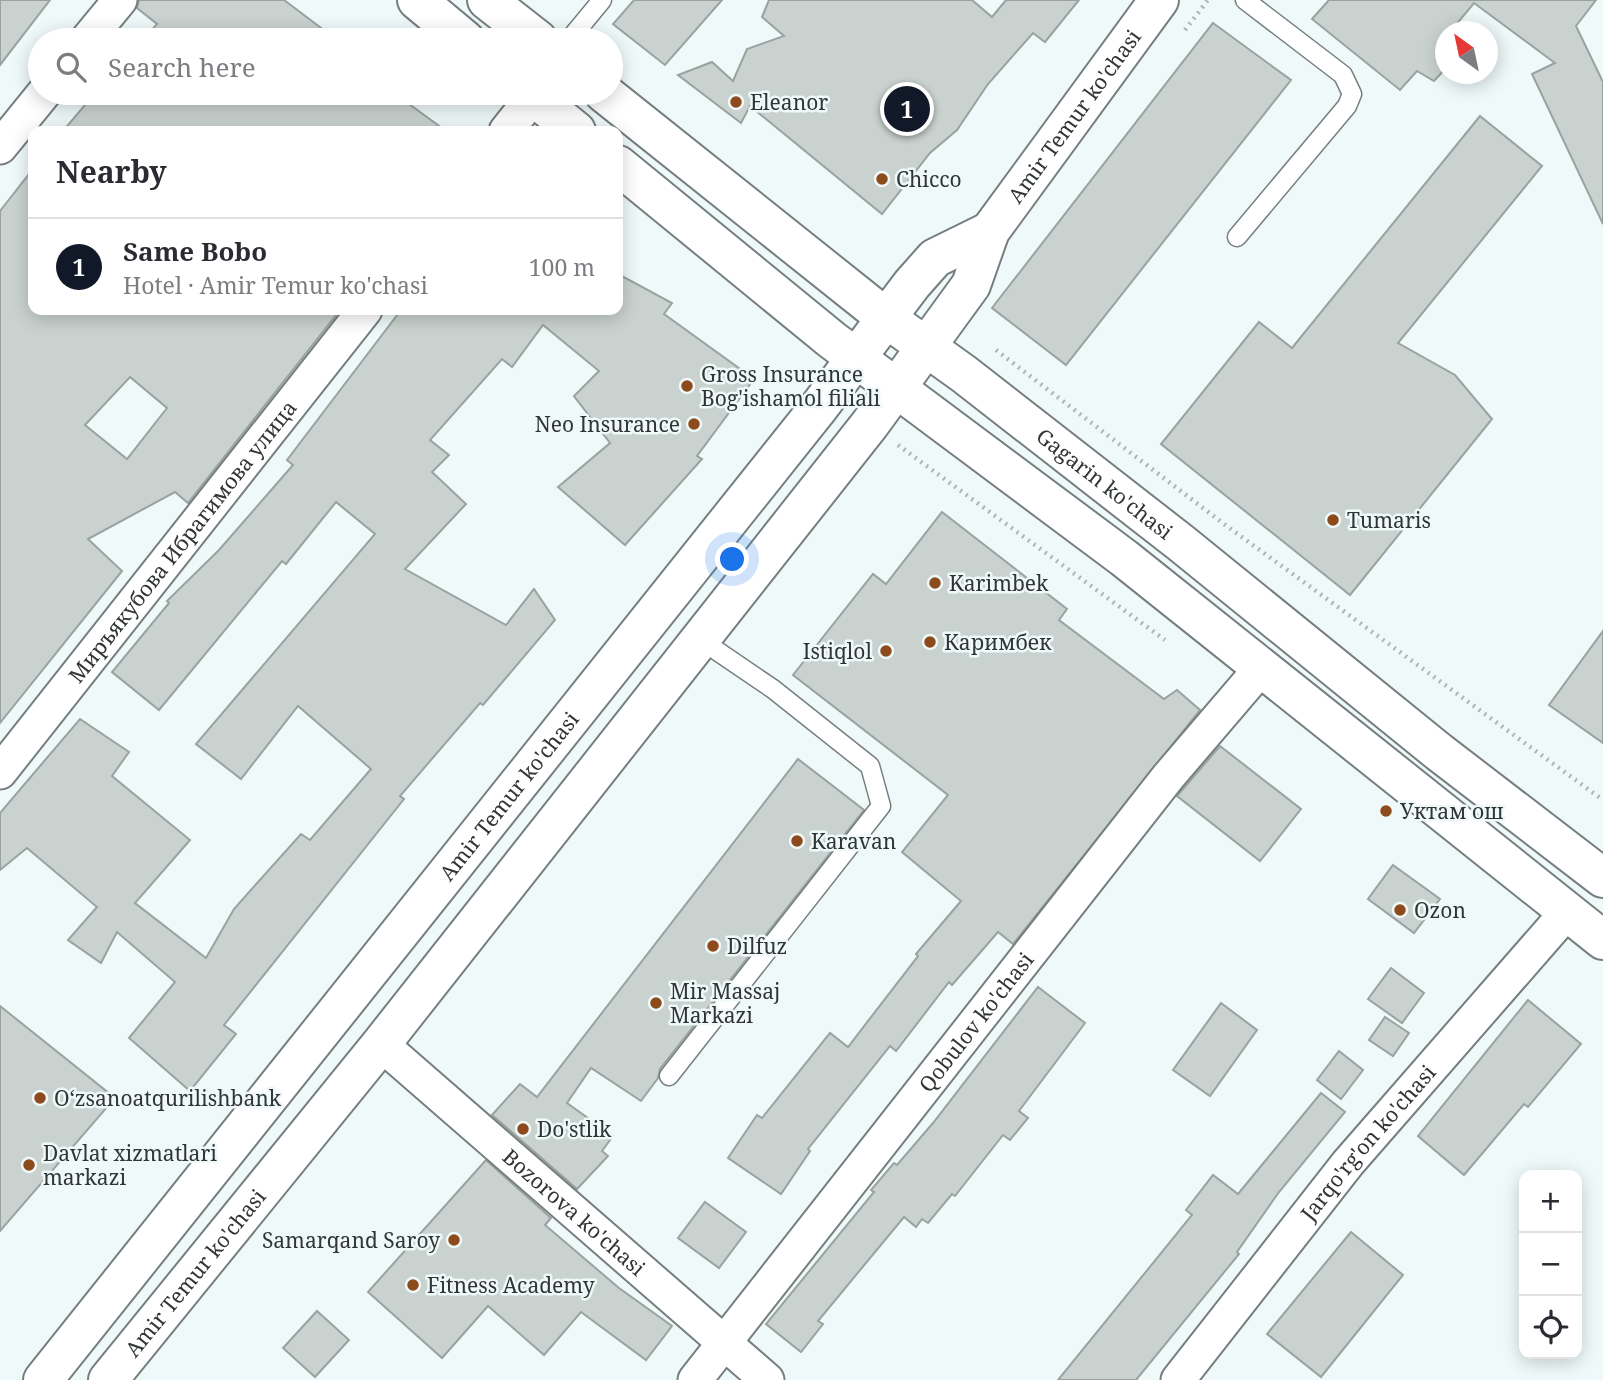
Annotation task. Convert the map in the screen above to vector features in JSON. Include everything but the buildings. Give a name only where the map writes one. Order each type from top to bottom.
[{"type":"main road","points":[[416,0],[450,28]]},
{"type":"main road","points":[[487,0],[523,28]]},
{"type":"main road","name":"Amir Temur ko'chasi","points":[[108,1380],[381,1044],[870,425],[971,285],[990,231],[1159,0]]},
{"type":"main road","points":[[544,105],[570,126]]},
{"type":"main road","name":"Gagarin ko'chasi","points":[[619,105],[886,317],[1170,534],[1439,752],[1600,871]]},
{"type":"main road","points":[[623,170],[855,358],[1124,558],[1603,940]]},
{"type":"main road","name":"Amir Temur ko'chasi","points":[[43,1380],[886,317],[935,258],[990,231]]},
{"type":"street","points":[[97,28],[120,0]]},
{"type":"street","points":[[0,148],[34,105]]},
{"type":"street","points":[[509,126],[524,105]]},
{"type":"street","name":"Миръякубова Ибрагимова улица","points":[[4,758],[361,315]]},
{"type":"street","name":"Qobulov ko'chasi","points":[[695,1380],[1168,777],[1262,667]]},
{"type":"street","name":"Jarqo'rg'on ko'chasi","points":[[1178,1380],[1348,1163],[1567,912]]},
{"type":"street","name":"Bozorova ko'chasi","points":[[381,1044],[767,1380]]},
{"type":"lane","points":[[579,28],[602,0]]},
{"type":"lane","points":[[1237,237],[1347,106],[1352,94],[1343,75],[1245,0]]},
{"type":"lane","points":[[669,1076],[881,806],[870,766],[773,689],[701,640]]},
{"type":"path","points":[[995,349],[1224,524],[1603,800]]},
{"type":"path","points":[[870,425],[1171,645]]},
{"type":"place","name":"Eleanor","points":[[736,102]]},
{"type":"place","name":"Same Bobo","points":[[907,109]]},
{"type":"place","name":"Chicco","points":[[882,179]]},
{"type":"place","name":"Gross Insurance Bog'ishamol filiali","points":[[687,386]]},
{"type":"place","name":"Neo Insurance","points":[[694,424]]},
{"type":"place","name":"Tumaris","points":[[1333,520]]},
{"type":"place","name":"Karimbek","points":[[935,583]]},
{"type":"place","name":"Каримбек","points":[[930,642]]},
{"type":"place","name":"Istiqlol","points":[[886,651]]},
{"type":"place","name":"Уктам ош","points":[[1386,811]]},
{"type":"place","name":"Karavan","points":[[797,841]]},
{"type":"place","name":"Ozon","points":[[1400,910]]},
{"type":"place","name":"Dilfuz","points":[[713,946]]},
{"type":"place","name":"Mir Massaj Markazi","points":[[656,1003]]},
{"type":"place","name":"Oʻzsanoatqurilishbank","points":[[40,1098]]},
{"type":"place","name":"Do'stlik","points":[[523,1129]]},
{"type":"place","name":"Davlat xizmatlari markazi","points":[[29,1165]]},
{"type":"place","name":"Samarqand Saroy","points":[[454,1240]]},
{"type":"place","name":"Fitness Academy","points":[[413,1285]]}]
